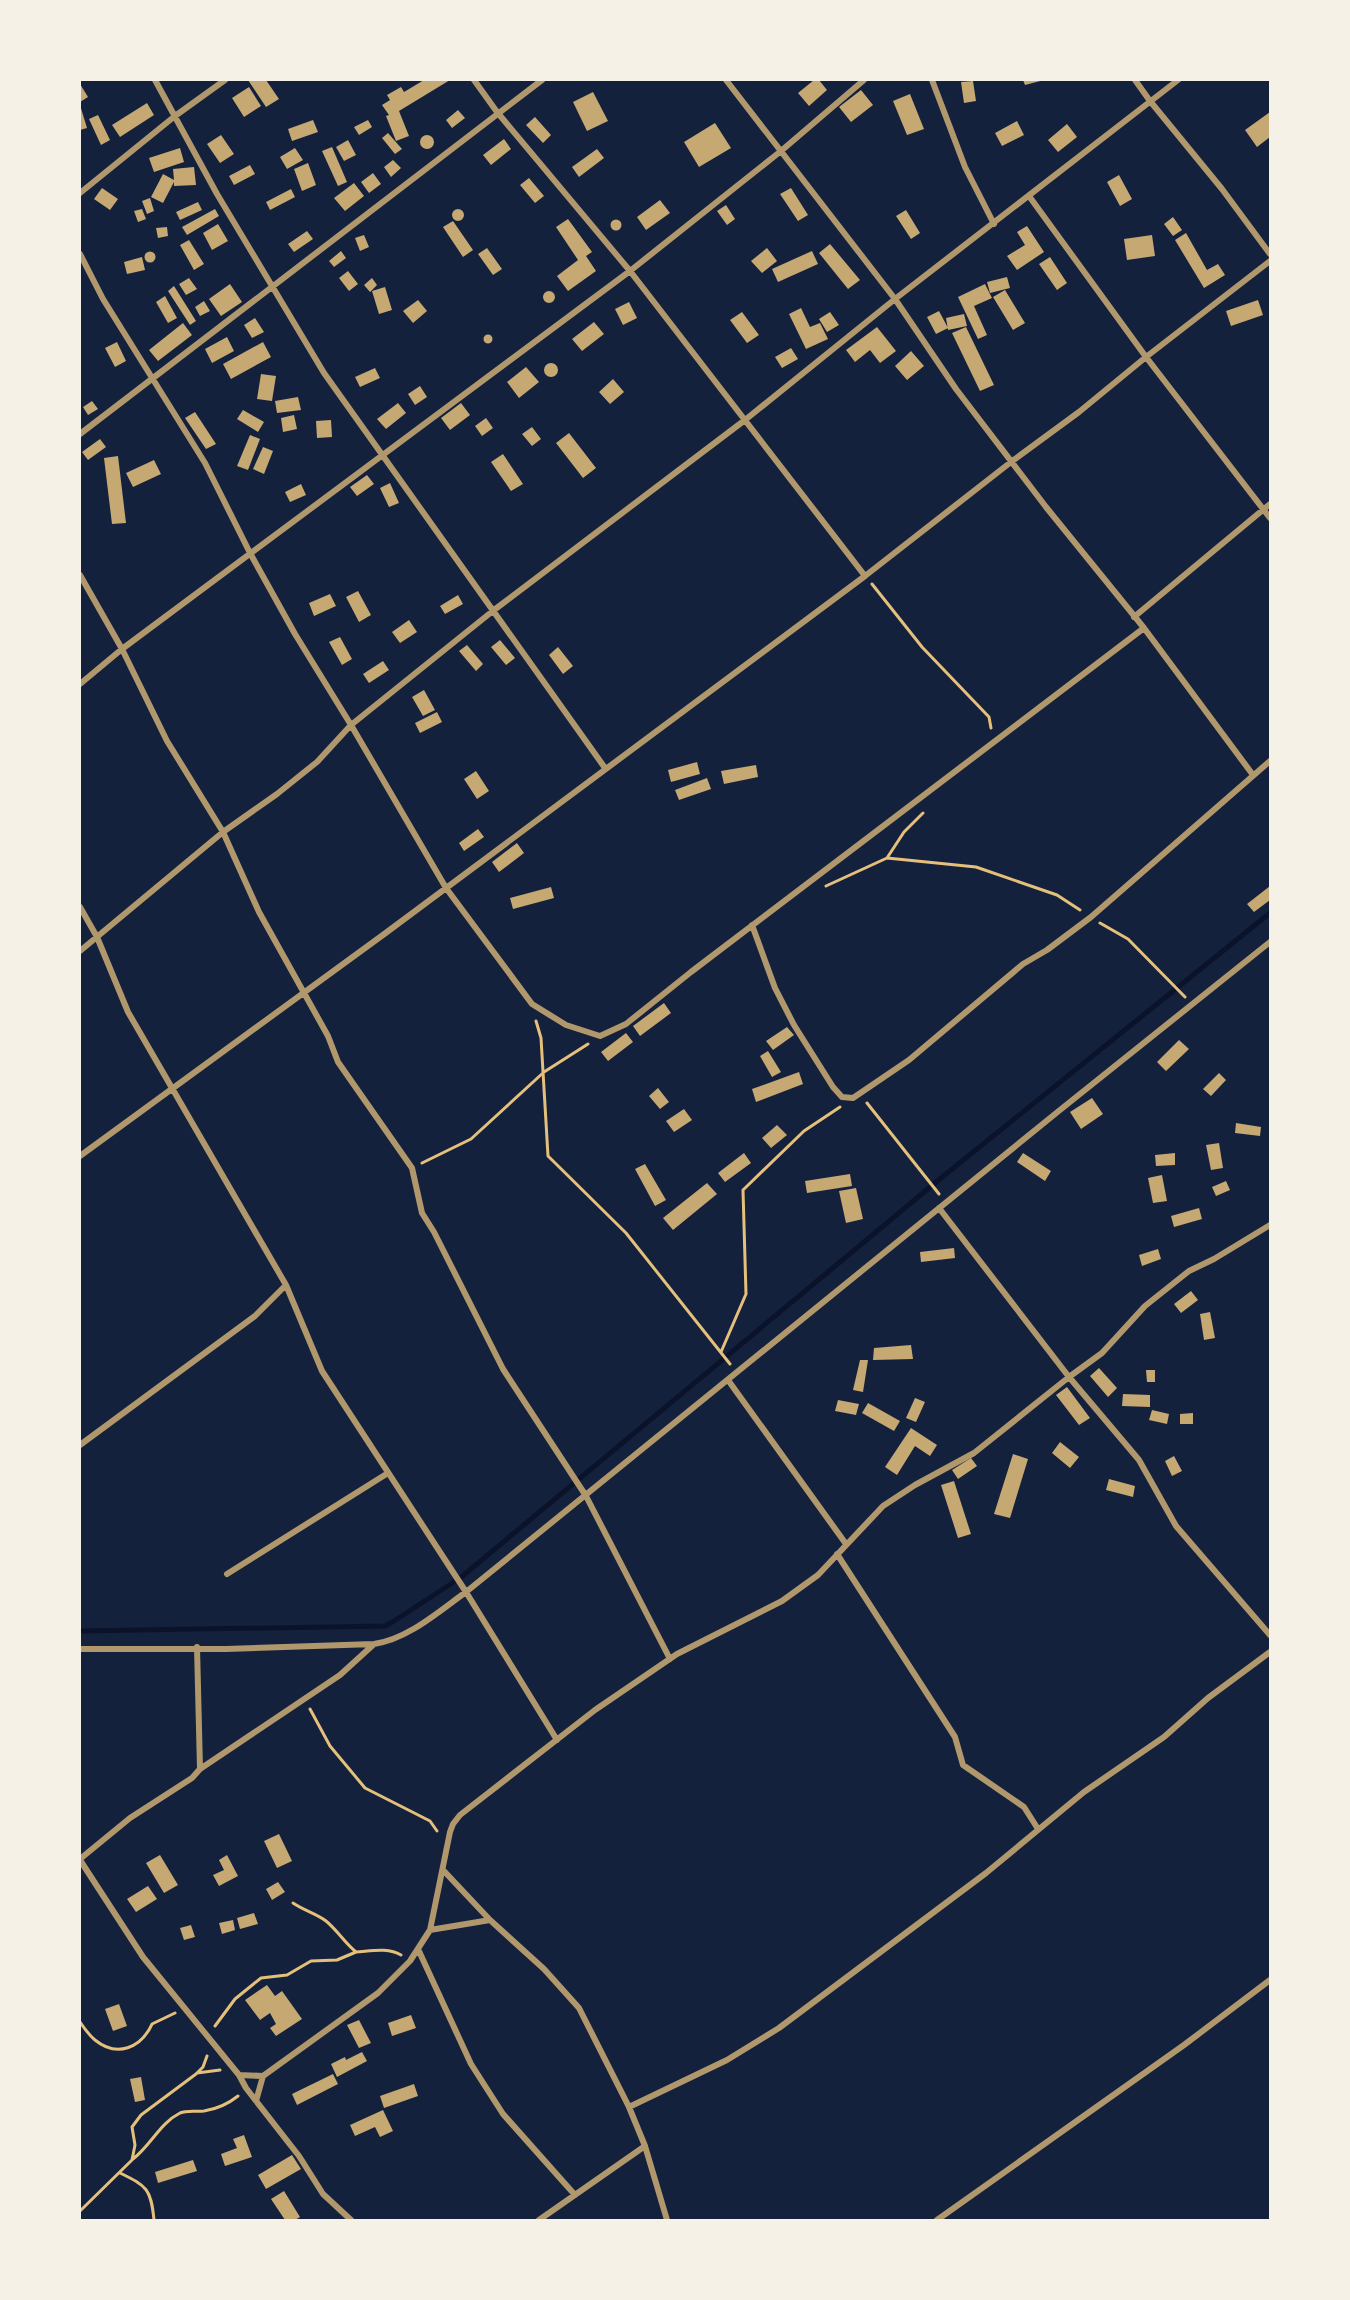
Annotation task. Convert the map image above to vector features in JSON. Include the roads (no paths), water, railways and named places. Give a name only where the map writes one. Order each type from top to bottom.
[{"type":"street","points":[[155,80],[217,194],[324,373],[605,768]]},
{"type":"street","points":[[80,193],[175,116],[225,80]]},
{"type":"street","points":[[474,80],[497,112],[630,271],[865,576]]},
{"type":"street","points":[[80,434],[497,112],[542,80]]},
{"type":"street","points":[[726,80],[895,299],[956,390],[1144,628],[1253,775]]},
{"type":"street","points":[[80,684],[122,649],[249,553],[630,271],[781,151],[864,80]]},
{"type":"street","points":[[932,80],[965,167],[994,224]]},
{"type":"street","points":[[1135,80],[1222,189],[1270,254]]},
{"type":"street","points":[[80,951],[224,832],[317,762],[351,725],[494,610],[745,420],[895,299],[1178,80]]},
{"type":"street","points":[[1029,196],[1146,357],[1270,518]]},
{"type":"street","points":[[80,254],[103,299],[205,463],[249,553],[295,634],[446,888],[532,1004],[566,1025],[600,1036],[626,1024],[752,925],[1144,628]]},
{"type":"street","points":[[80,1156],[446,888],[605,768],[668,724],[865,576],[1079,412],[1270,261]]},
{"type":"street","points":[[1134,617],[1270,504]]},
{"type":"street","points":[[80,575],[122,649],[167,741],[224,832],[259,912],[328,1036],[338,1062],[412,1168],[422,1213],[434,1232],[503,1369],[586,1496],[670,1659]]},
{"type":"street","points":[[752,925],[775,988],[794,1025],[833,1087],[842,1097],[854,1098],[909,1060],[1023,964],[1047,950],[1091,917],[1270,761]]},
{"type":"street","points":[[80,906],[97,937],[128,1012],[286,1285],[322,1371],[466,1592],[557,1740]]},
{"type":"street","points":[[80,1649],[374,1644],[390,1642],[404,1635],[466,1592],[586,1496],[1270,942]]},
{"type":"street","points":[[939,1208],[1068,1377],[1139,1460],[1176,1526],[1270,1635]]},
{"type":"street","points":[[239,2075],[263,2076],[378,1993],[410,1961],[430,1930],[453,1824],[460,1815],[557,1740],[670,1659],[782,1601],[818,1575],[883,1506],[915,1485],[974,1454],[1101,1353],[1145,1306],[1189,1271],[1214,1259],[1270,1225]]},
{"type":"street","points":[[80,1445],[255,1316],[286,1285]]},
{"type":"street","points":[[728,1380],[846,1544]]},
{"type":"street","points":[[227,1574],[388,1473]]},
{"type":"street","points":[[837,1554],[955,1737],[963,1765],[1024,1807],[1038,1829]]},
{"type":"street","points":[[351,2220],[323,2194],[299,2156],[246,2088],[239,2075],[134,1945],[80,1860],[130,1818],[192,1778],[200,1769],[340,1675],[374,1644]]},
{"type":"street","points":[[197,1647],[200,1769]]},
{"type":"street","points":[[629,2107],[727,2060],[778,2028],[986,1873],[1084,1792],[1164,1737],[1208,1698],[1270,1652]]},
{"type":"street","points":[[443,1870],[490,1920],[544,1969],[579,2008],[629,2107],[645,2146],[667,2220]]},
{"type":"street","points":[[430,1930],[490,1920]]},
{"type":"street","points":[[418,1949],[471,2064],[497,2104],[533,2150],[575,2195]]},
{"type":"street","points":[[937,2220],[1184,2045],[1270,1980]]},
{"type":"street","points":[[256,2101],[263,2076]]},
{"type":"street","points":[[539,2220],[645,2146]]},
{"type":"waterway","points":[[80,1631],[385,1626],[394,1621],[460,1578],[941,1178],[1270,913]]}]
